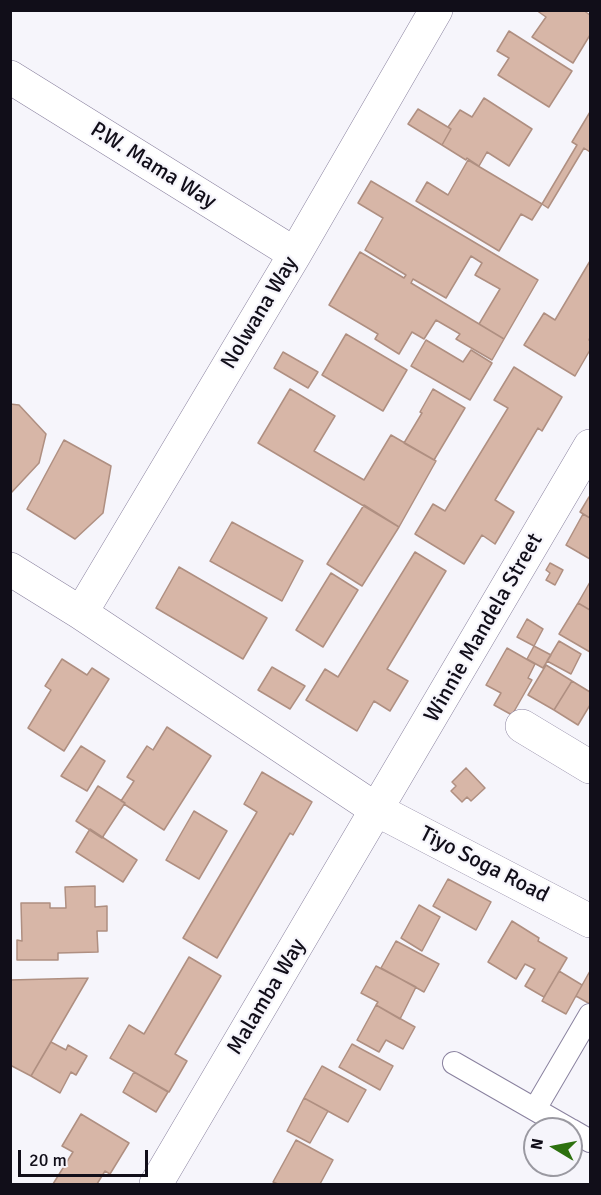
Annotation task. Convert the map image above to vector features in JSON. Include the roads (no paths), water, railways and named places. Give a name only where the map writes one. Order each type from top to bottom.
[{"type":"street","name":"Nolwana Way","points":[[81,613],[295,255],[436,10]]},
{"type":"street","name":"P.W. Mama Way","points":[[10,77],[295,255]]},
{"type":"street","name":"Winnie Mandela Street","points":[[377,810],[591,446]]},
{"type":"street","points":[[10,568],[377,810]]},
{"type":"street","points":[[522,726],[591,767]]},
{"type":"street","name":"Tiyo Soga Road","points":[[377,810],[591,921]]},
{"type":"street","name":"Malamba Way","points":[[156,1185],[377,810]]},
{"type":"lane","points":[[535,1110],[591,1015]]},
{"type":"lane","points":[[454,1063],[547,1117]]}]
